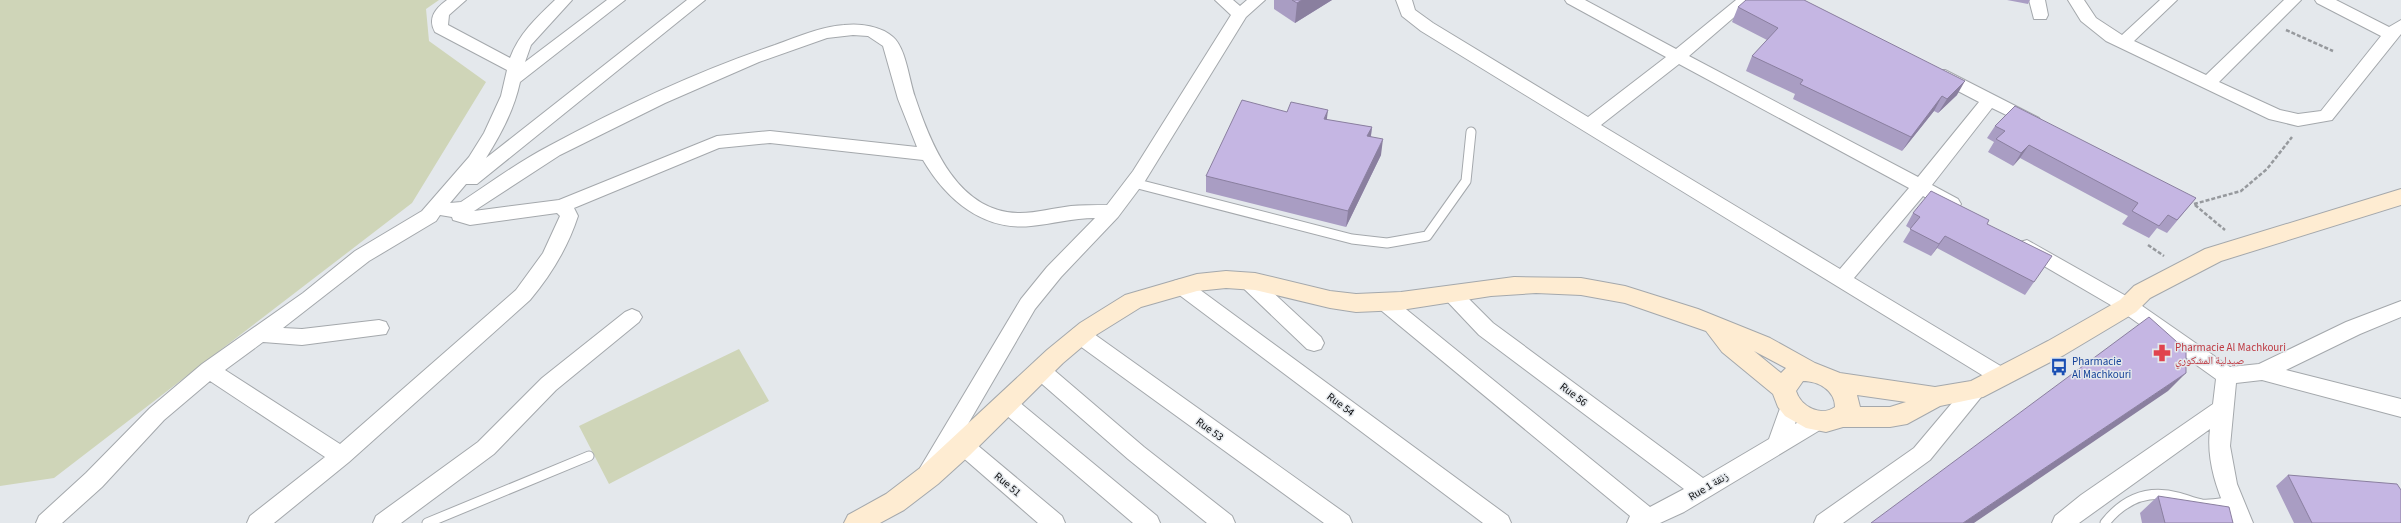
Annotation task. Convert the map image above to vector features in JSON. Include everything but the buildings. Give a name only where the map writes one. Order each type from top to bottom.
[{"type":"street","points":[[458,0],[440,16],[439,22],[441,28],[515,74]]},
{"type":"street","points":[[433,212],[476,161],[501,115],[515,74],[523,44],[538,25],[564,0]]},
{"type":"street","points":[[515,74],[617,0]]},
{"type":"street","points":[[47,523],[94,480],[157,414],[209,370],[262,334],[362,256],[433,212],[491,162],[696,0]]},
{"type":"street","points":[[1223,0],[1240,14]]},
{"type":"street","points":[[920,486],[1028,304],[1054,272],[1112,212],[1134,183],[1240,14],[1257,0]]},
{"type":"street","points":[[1404,0],[1408,12],[1427,27],[1590,124],[2002,377]]},
{"type":"street","points":[[1573,0],[1676,58],[1921,186],[1967,212]]},
{"type":"street","points":[[1590,124],[1676,58],[1746,0]]},
{"type":"street","points":[[2076,0],[2079,8],[2091,24],[2124,42],[2275,115],[2298,120],[2326,116],[2396,29],[2323,0]]},
{"type":"street","points":[[2124,42],[2169,0]]},
{"type":"street","points":[[2209,82],[2293,0]]},
{"type":"street","points":[[433,212],[458,209],[473,203],[554,150],[659,99],[753,58],[829,32],[872,32],[889,42],[928,154],[938,172],[950,187],[961,196],[993,215],[1010,220],[1025,221],[1070,213],[1112,212]]},
{"type":"street","points":[[1922,65],[2046,128]]},
{"type":"street","points":[[1842,279],[1921,186],[1990,100]]},
{"type":"street","points":[[458,209],[460,215],[470,218],[561,206],[717,142],[770,137],[928,154]]},
{"type":"street","points":[[1777,446],[1787,397],[1787,379],[1797,372],[1820,373],[1836,382],[1935,397],[1975,390],[2002,377],[2128,306],[2142,292],[2207,258],[2401,197]]},
{"type":"street","points":[[258,523],[340,456],[523,295],[540,274],[560,241],[569,216],[567,211],[561,206]]},
{"type":"street","points":[[2013,238],[2128,306],[2227,376],[2262,372],[2353,328],[2401,309]]},
{"type":"street","points":[[866,522],[920,486],[1006,403],[1080,335],[1125,304],[1181,286],[1221,278],[1247,280],[1289,288],[1336,302],[1384,302],[1536,284],[1578,286],[1622,292],[1665,304],[1768,346],[1811,372]]},
{"type":"street","points":[[1247,280],[1314,343]]},
{"type":"street","name":"Rue 54","points":[[1181,286],[1500,523]]},
{"type":"street","name":"Rue 56","points":[[1451,293],[1486,329],[1701,489]]},
{"type":"street","points":[[1384,302],[1643,521]]},
{"type":"street","points":[[384,523],[486,448],[549,384],[632,317]]},
{"type":"street","points":[[1714,324],[1730,345],[1787,397],[1799,413],[1818,421],[1827,422],[1841,417],[1890,417],[1907,414],[1935,397]]},
{"type":"street","points":[[262,334],[302,337],[379,328]]},
{"type":"street","name":"Rue 53","points":[[1080,335],[1341,523]]},
{"type":"street","points":[[209,370],[340,456]]},
{"type":"street","points":[[1041,371],[1136,453],[1224,523]]},
{"type":"street","points":[[2262,372],[2401,408]]},
{"type":"street","points":[[2227,376],[2219,446],[2226,484],[2242,523]]},
{"type":"street","points":[[1836,382],[1847,399],[1847,409],[1841,417]]},
{"type":"street","points":[[1825,523],[1922,454],[1975,390]]},
{"type":"street","points":[[1006,403],[1149,523]]},
{"type":"street","points":[[2063,523],[2089,502],[2224,408]]},
{"type":"street","name":"Rue 1 زنقة","points":[[1643,521],[1676,505],[1818,421]]},
{"type":"street","name":"Rue 51","points":[[962,445],[1054,523]]},
{"type":"lane","points":[[1134,183],[1352,239],[1387,243],[1427,236],[1436,226],[1466,181],[1471,132]]},
{"type":"lane","points":[[427,523],[589,456]]},
{"type":"lane","points":[[2105,523],[2120,505],[2130,498],[2141,494],[2163,494],[2205,504],[2233,501]]},
{"type":"path","points":[[2271,23],[2333,51]]},
{"type":"path","points":[[2244,246],[2194,204],[2242,191],[2268,169],[2292,138],[2298,120]]},
{"type":"green space","points":[[0,0],[439,0],[426,9],[429,41],[486,82],[412,203],[54,478],[0,486]]},
{"type":"green space","points":[[739,349],[769,401],[609,484],[579,426]]},
{"type":"place","name":"Pharmacie Al Machkouri صيدلية المشكوري","points":[[2162,353]]},
{"type":"place","name":"Pharmacie Al Machkouri","points":[[2059,367]]}]
